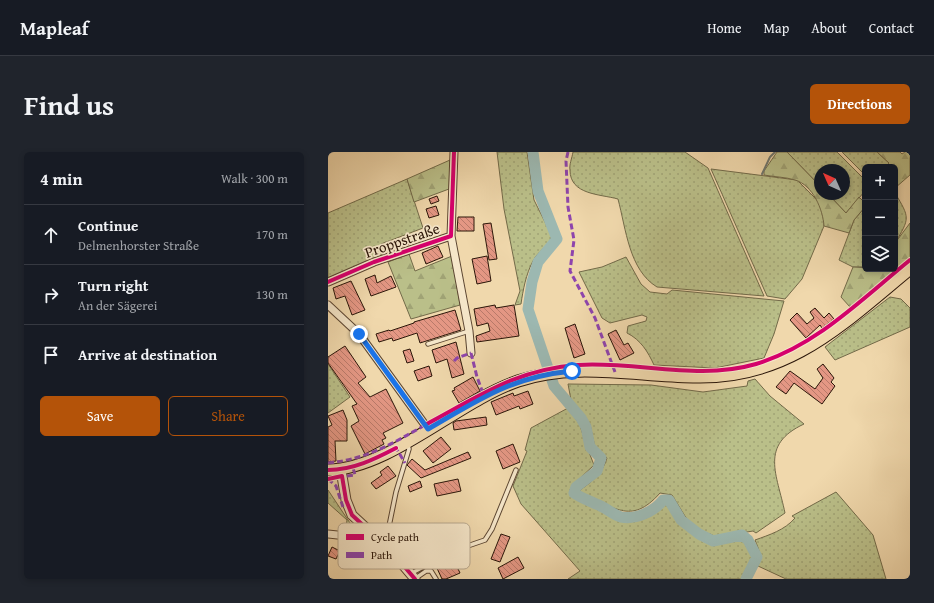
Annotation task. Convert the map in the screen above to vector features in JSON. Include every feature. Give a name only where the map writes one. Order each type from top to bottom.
[{"type":"main road","points":[[328,470],[341,470],[364,463],[408,441],[500,389],[516,382],[545,374],[590,371],[705,377],[739,374],[763,368],[791,357],[815,344],[847,321],[910,269]]},
{"type":"street","name":"Proppstraße","points":[[454,152],[451,236],[469,331],[471,353]]},
{"type":"street","name":"Proppstraße","points":[[328,282],[374,262],[451,236]]},
{"type":"street","points":[[328,305],[359,334],[428,429]]},
{"type":"street","points":[[341,470],[348,506],[359,523]]},
{"type":"street","points":[[328,534],[338,535]]},
{"type":"street","points":[[406,569],[414,577]]},
{"type":"lane","points":[[428,344],[469,331]]},
{"type":"lane","points":[[390,523],[396,492],[409,449],[408,441]]},
{"type":"lane","points":[[470,545],[486,540],[516,470]]},
{"type":"lane","points":[[414,577],[426,569]]},
{"type":"lane","points":[[414,577],[431,571],[436,579]]},
{"type":"green space","points":[[497,152],[527,152],[534,200],[552,236],[533,261],[527,277],[521,304],[515,305],[520,291],[504,209]]},
{"type":"green space","points":[[573,152],[685,152],[708,168],[764,296],[657,287],[648,280],[634,260],[626,236],[618,199],[580,189],[571,178],[570,164]]},
{"type":"green space","points":[[777,152],[787,152],[814,180],[814,196],[807,187],[795,180],[764,175],[764,171]]},
{"type":"green space","points":[[787,152],[837,152],[849,164],[814,164],[814,180]]},
{"type":"green space","points":[[842,152],[877,152],[889,163],[862,164],[862,172]]},
{"type":"green space","points":[[877,152],[900,152],[902,154],[905,152],[910,152],[910,175],[898,185],[898,164],[888,164],[889,163]]},
{"type":"green space","points":[[450,160],[449,189],[414,202],[407,179]]},
{"type":"green space","points":[[850,165],[862,177],[862,194],[846,213],[834,200],[850,200]]},
{"type":"green space","points":[[711,169],[797,180],[814,197],[814,200],[819,202],[823,215],[824,226],[802,279],[785,299],[767,296]]},
{"type":"green space","points":[[407,179],[423,228],[381,244],[386,254],[328,278],[328,213]]},
{"type":"green space","points":[[859,197],[862,200],[862,211],[854,220],[849,233],[824,226],[822,213],[816,200],[834,200],[846,213]]},
{"type":"green space","points":[[898,199],[906,213],[906,223],[898,237]]},
{"type":"green space","points":[[862,211],[862,267],[853,267],[839,260],[854,220]]},
{"type":"green space","points":[[910,223],[910,258],[898,268],[898,239]]},
{"type":"green space","points":[[409,254],[415,271],[452,256],[460,305],[411,319],[388,262]]},
{"type":"green space","points":[[626,257],[641,284],[650,292],[667,294],[672,290],[784,301],[774,334],[764,358],[715,368],[654,365],[644,347],[627,333],[628,326],[646,321],[647,317],[642,315],[610,323],[602,318],[579,272],[602,267]]},
{"type":"green space","points":[[853,267],[862,267],[862,272],[893,272],[850,307],[841,297]]},
{"type":"green space","points":[[890,297],[901,299],[910,308],[910,327],[835,360],[825,347]]},
{"type":"green space","points":[[328,364],[350,397],[328,413]]},
{"type":"green space","points":[[755,379],[770,396],[804,424],[790,432],[781,441],[776,451],[776,473],[785,513],[756,533],[753,531],[717,537],[702,531],[688,521],[672,495],[660,493],[640,509],[630,511],[612,507],[580,494],[580,490],[600,473],[607,458],[594,444],[590,424],[571,400],[568,384],[651,385],[703,392],[747,386],[748,381]]},
{"type":"green space","points":[[568,408],[580,425],[594,465],[575,483],[570,490],[573,497],[599,508],[617,519],[654,514],[662,504],[667,504],[677,520],[711,542],[738,537],[746,540],[755,556],[744,579],[568,579],[580,571],[521,504],[513,486],[527,451],[525,450],[531,428]]},
{"type":"green space","points":[[328,490],[350,523],[347,523],[347,520],[328,503]]},
{"type":"green space","points":[[836,492],[873,535],[886,579],[786,579],[758,566],[760,556],[755,540],[782,529],[795,518],[792,516]]},
{"type":"building","points":[[437,196],[439,201],[431,204],[429,199]]},
{"type":"building","points":[[436,206],[439,215],[429,218],[426,209]]},
{"type":"building","points":[[458,217],[474,217],[474,231],[457,231]]},
{"type":"building","points":[[491,223],[497,259],[489,260],[483,224]]},
{"type":"building","points":[[407,238],[409,244],[396,248],[394,242]]},
{"type":"building","points":[[438,246],[443,257],[426,264],[422,253]]},
{"type":"building","points":[[487,256],[491,281],[477,284],[472,259]]},
{"type":"building","points":[[375,275],[377,283],[391,276],[396,287],[371,296],[365,279]]},
{"type":"building","points":[[351,281],[365,310],[352,315],[345,296],[336,299],[333,288]]},
{"type":"building","points":[[495,305],[496,308],[514,305],[519,336],[477,342],[476,336],[490,331],[488,323],[477,326],[474,309]]},
{"type":"building","points":[[815,308],[824,318],[829,313],[834,319],[822,328],[820,325],[806,338],[790,320],[797,313],[807,324],[814,318],[810,312]]},
{"type":"building","points":[[455,310],[461,330],[420,343],[417,333],[393,341],[392,338],[379,342],[376,334],[390,331]]},
{"type":"building","points":[[575,324],[585,354],[574,358],[565,328]]},
{"type":"building","points":[[616,330],[624,345],[628,343],[634,353],[620,360],[608,334]]},
{"type":"building","points":[[456,342],[464,374],[452,378],[447,359],[436,363],[432,350]]},
{"type":"building","points":[[345,346],[366,377],[358,383],[370,397],[386,389],[403,423],[383,433],[386,438],[382,440],[384,444],[365,454],[351,426],[359,421],[352,406],[357,404],[328,363],[328,357]]},
{"type":"building","points":[[410,349],[414,361],[407,363],[403,351]]},
{"type":"building","points":[[823,364],[834,378],[831,382],[835,386],[822,404],[794,383],[786,394],[776,387],[790,371],[815,389],[823,378],[817,369]]},
{"type":"building","points":[[429,366],[432,376],[418,381],[414,371]]},
{"type":"building","points":[[473,377],[480,391],[459,403],[452,391],[455,390],[454,388]]},
{"type":"building","points":[[528,391],[533,404],[520,409],[519,406],[496,415],[491,402],[513,393],[514,396]]},
{"type":"building","points":[[343,410],[347,420],[347,441],[335,441],[336,461],[328,462],[328,427],[332,425],[328,416]]},
{"type":"building","points":[[486,417],[487,425],[454,430],[453,423],[456,421]]},
{"type":"building","points":[[441,437],[451,449],[433,463],[423,451]]},
{"type":"building","points":[[513,444],[520,462],[503,469],[496,451]]},
{"type":"building","points":[[468,452],[471,458],[421,478],[407,465],[412,459],[425,470]]},
{"type":"building","points":[[388,466],[396,476],[376,489],[371,483],[382,475],[380,472]]},
{"type":"building","points":[[458,479],[461,491],[437,496],[434,484]]},
{"type":"building","points":[[420,481],[422,487],[410,492],[408,486]]},
{"type":"building","points":[[501,534],[510,537],[500,562],[491,559]]},
{"type":"building","points":[[332,547],[338,550],[336,559],[328,556]]},
{"type":"building","points":[[518,557],[524,568],[503,579],[498,568]]},
{"type":"building","points":[[437,569],[458,569],[460,573],[446,579],[442,579]]},
{"type":"waterway","points":[[533,152],[538,191],[557,239],[538,262],[532,282],[528,309],[554,386],[581,418],[586,427],[590,447],[601,458],[597,471],[576,487],[574,493],[618,516],[627,518],[645,514],[655,508],[663,500],[669,500],[681,520],[699,534],[713,541],[742,535],[748,540],[757,557],[746,579]]},
{"type":"waterway","points":[[762,174],[770,157],[775,152]]},
{"type":"marked path","points":[[568,152],[566,161],[568,207],[574,240],[570,271],[595,318],[615,372]]},
{"type":"marked path","points":[[471,353],[477,377],[484,396]]},
{"type":"marked path","points":[[454,361],[457,358],[471,353]]},
{"type":"marked path","points":[[328,463],[356,458],[368,454],[391,444],[427,424]]},
{"type":"marked path","points":[[395,446],[405,463]]},
{"type":"marked path","points":[[338,477],[355,475],[352,464]]},
{"type":"marked path","points":[[328,479],[336,486],[343,507]]},
{"type":"cycle path","points":[[328,282],[374,262],[451,236],[454,152]]},
{"type":"cycle path","points":[[425,425],[498,386],[536,372],[556,368],[578,365],[600,365],[712,371],[734,369],[756,364],[799,346],[838,320],[910,260]]},
{"type":"cycle path","points":[[328,470],[337,470],[355,466],[372,460],[396,448]]},
{"type":"cycle path","points":[[328,479],[342,476],[346,500],[352,515],[361,523]]},
{"type":"cycle path","points":[[406,569],[415,579]]},
{"type":"route","points":[[359,334],[428,429],[504,386],[545,374],[572,371]]}]
